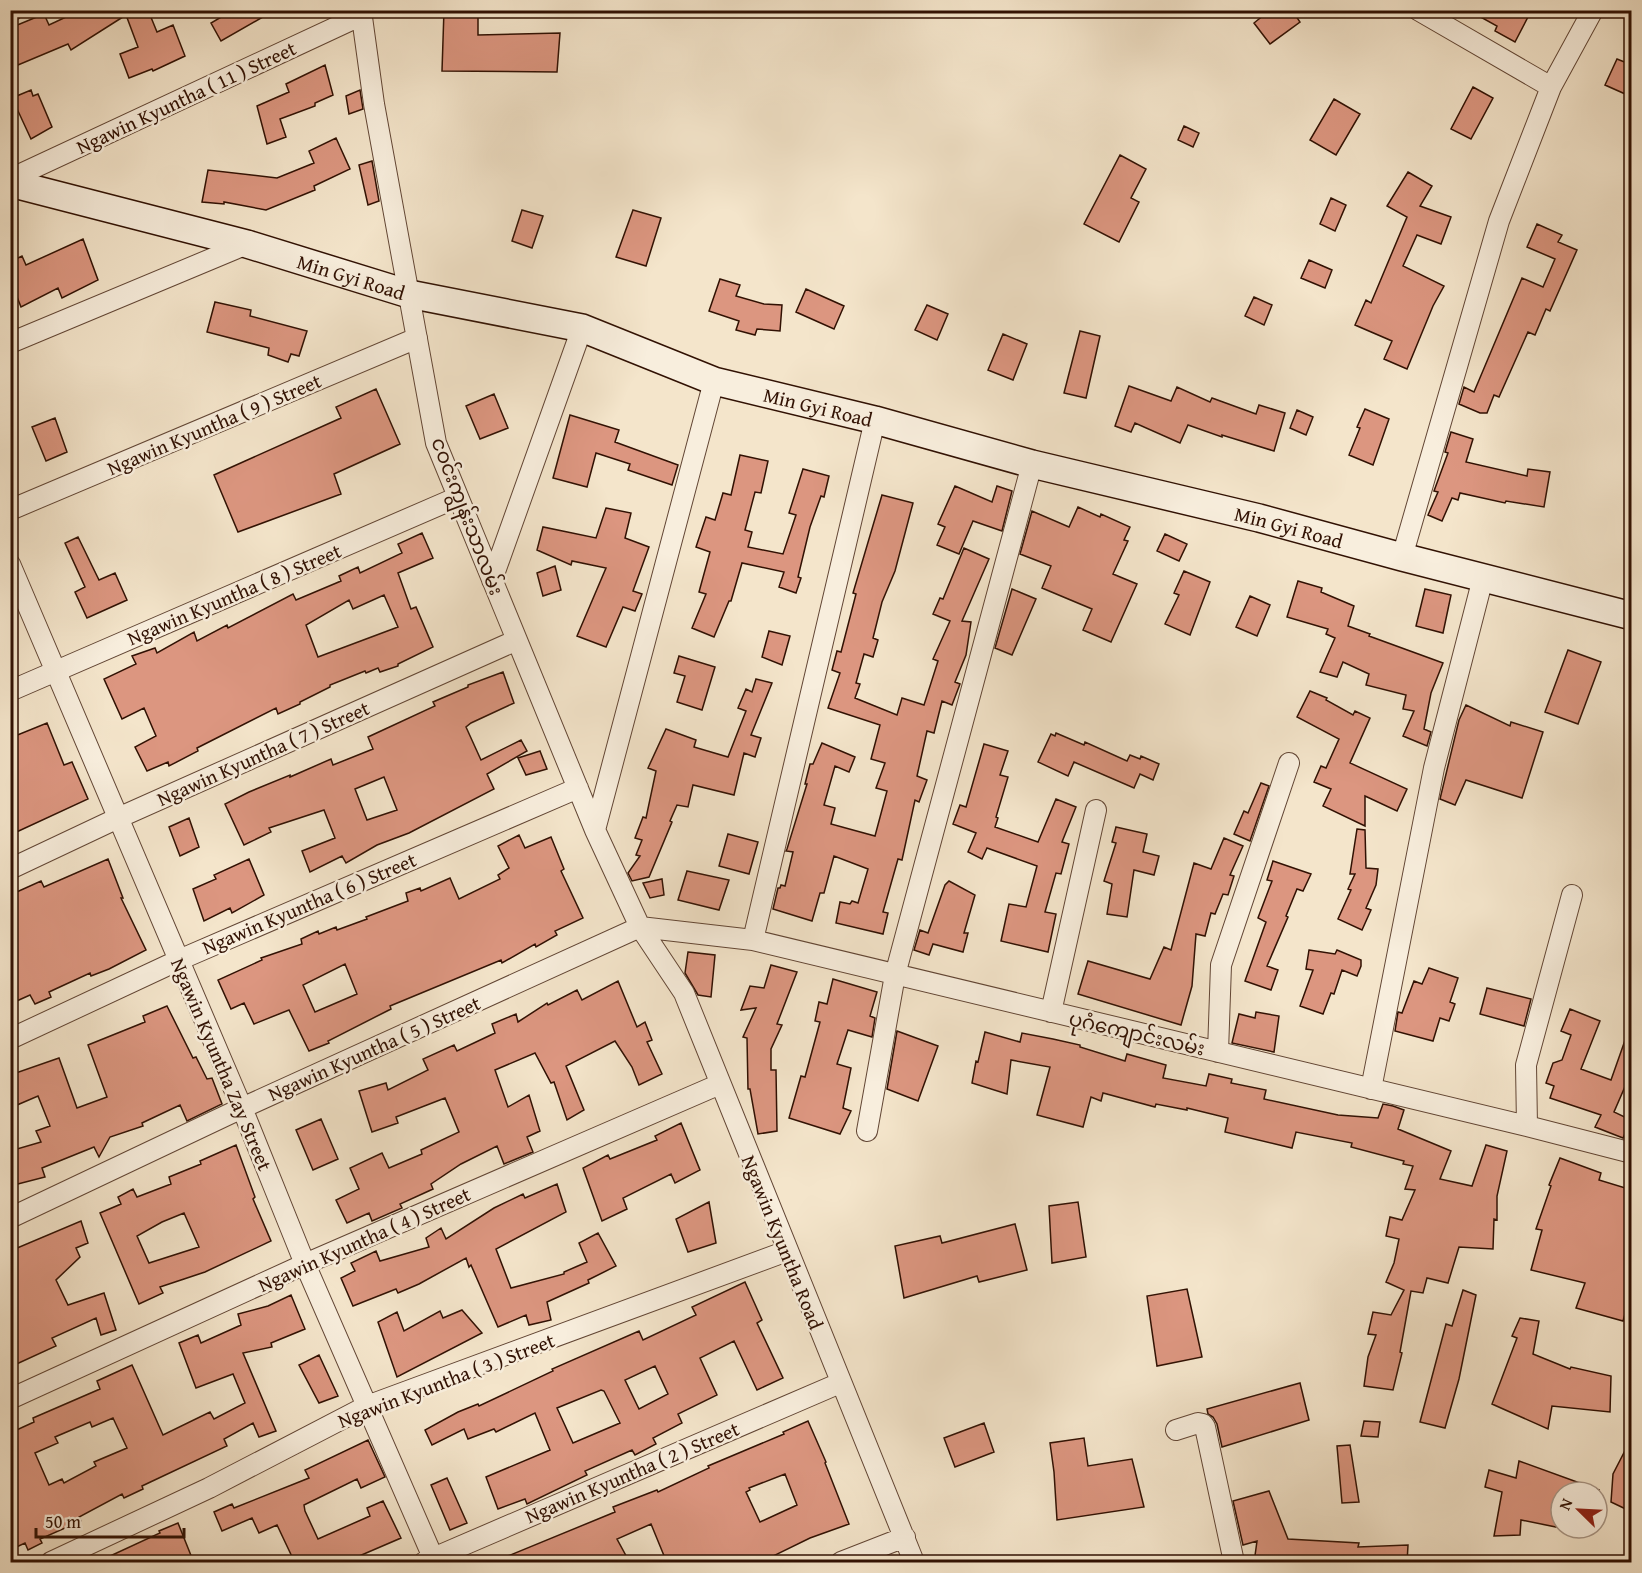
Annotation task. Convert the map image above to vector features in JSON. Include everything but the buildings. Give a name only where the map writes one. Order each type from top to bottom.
[{"type":"main road","name":"Min Gyi Road","points":[[10,181],[247,244],[409,294],[582,328],[714,381],[874,420],[1032,464],[1259,518],[1632,616]]},
{"type":"street","points":[[1418,10],[1551,87]]},
{"type":"street","points":[[1402,557],[1499,221],[1551,87],[1593,10]]},
{"type":"street","name":"Ngawin Kyuntha ( 11 ) Street","points":[[10,181],[361,13]]},
{"type":"street","name":"ငဝင်းကျွန်းသာလမ်း","points":[[361,13],[374,104],[436,443],[595,830],[640,927]]},
{"type":"street","points":[[10,343],[247,244]]},
{"type":"street","points":[[492,580],[582,328]]},
{"type":"street","name":"Ngawin Kyuntha ( 9 ) Street","points":[[10,510],[417,338]]},
{"type":"street","points":[[595,830],[714,381]]},
{"type":"street","points":[[753,940],[874,420]]},
{"type":"street","points":[[867,1131],[895,975],[1032,464]]},
{"type":"street","name":"Ngawin Kyuntha ( 8 ) Street","points":[[10,691],[458,497]]},
{"type":"street","name":"Ngawin Kyuntha Zay Street","points":[[10,564],[242,1108],[305,1264],[431,1561]]},
{"type":"street","points":[[1371,1089],[1434,768],[1483,578]]},
{"type":"street","name":"Ngawin Kyuntha ( 7 ) Street","points":[[10,869],[118,818],[517,640]]},
{"type":"street","points":[[1218,1052],[1221,965],[1289,763]]},
{"type":"street","name":"Ngawin Kyuntha ( 6 ) Street","points":[[10,1040],[179,960],[578,788]]},
{"type":"street","points":[[1051,1012],[1096,810]]},
{"type":"street","points":[[1527,1126],[1526,1065],[1572,895]]},
{"type":"street","name":"ပုဂံကျောင်းလမ်း","points":[[640,927],[753,940],[1632,1153]]},
{"type":"street","name":"Ngawin Kyuntha Road","points":[[640,927],[684,993],[914,1563]]},
{"type":"street","name":"Ngawin Kyuntha ( 5 ) Street","points":[[10,1218],[242,1108],[640,927]]},
{"type":"street","name":"Ngawin Kyuntha ( 4 ) Street","points":[[10,1399],[305,1264],[720,1084]]},
{"type":"street","name":"Ngawin Kyuntha ( 3 ) Street","points":[[51,1563],[209,1488],[367,1406],[787,1251]]},
{"type":"street","name":"Ngawin Kyuntha ( 2 ) Street","points":[[431,1561],[840,1383]]},
{"type":"street","points":[[1176,1430],[1198,1423],[1205,1427],[1234,1563]]},
{"type":"street","points":[[841,1563],[905,1537]]}]
